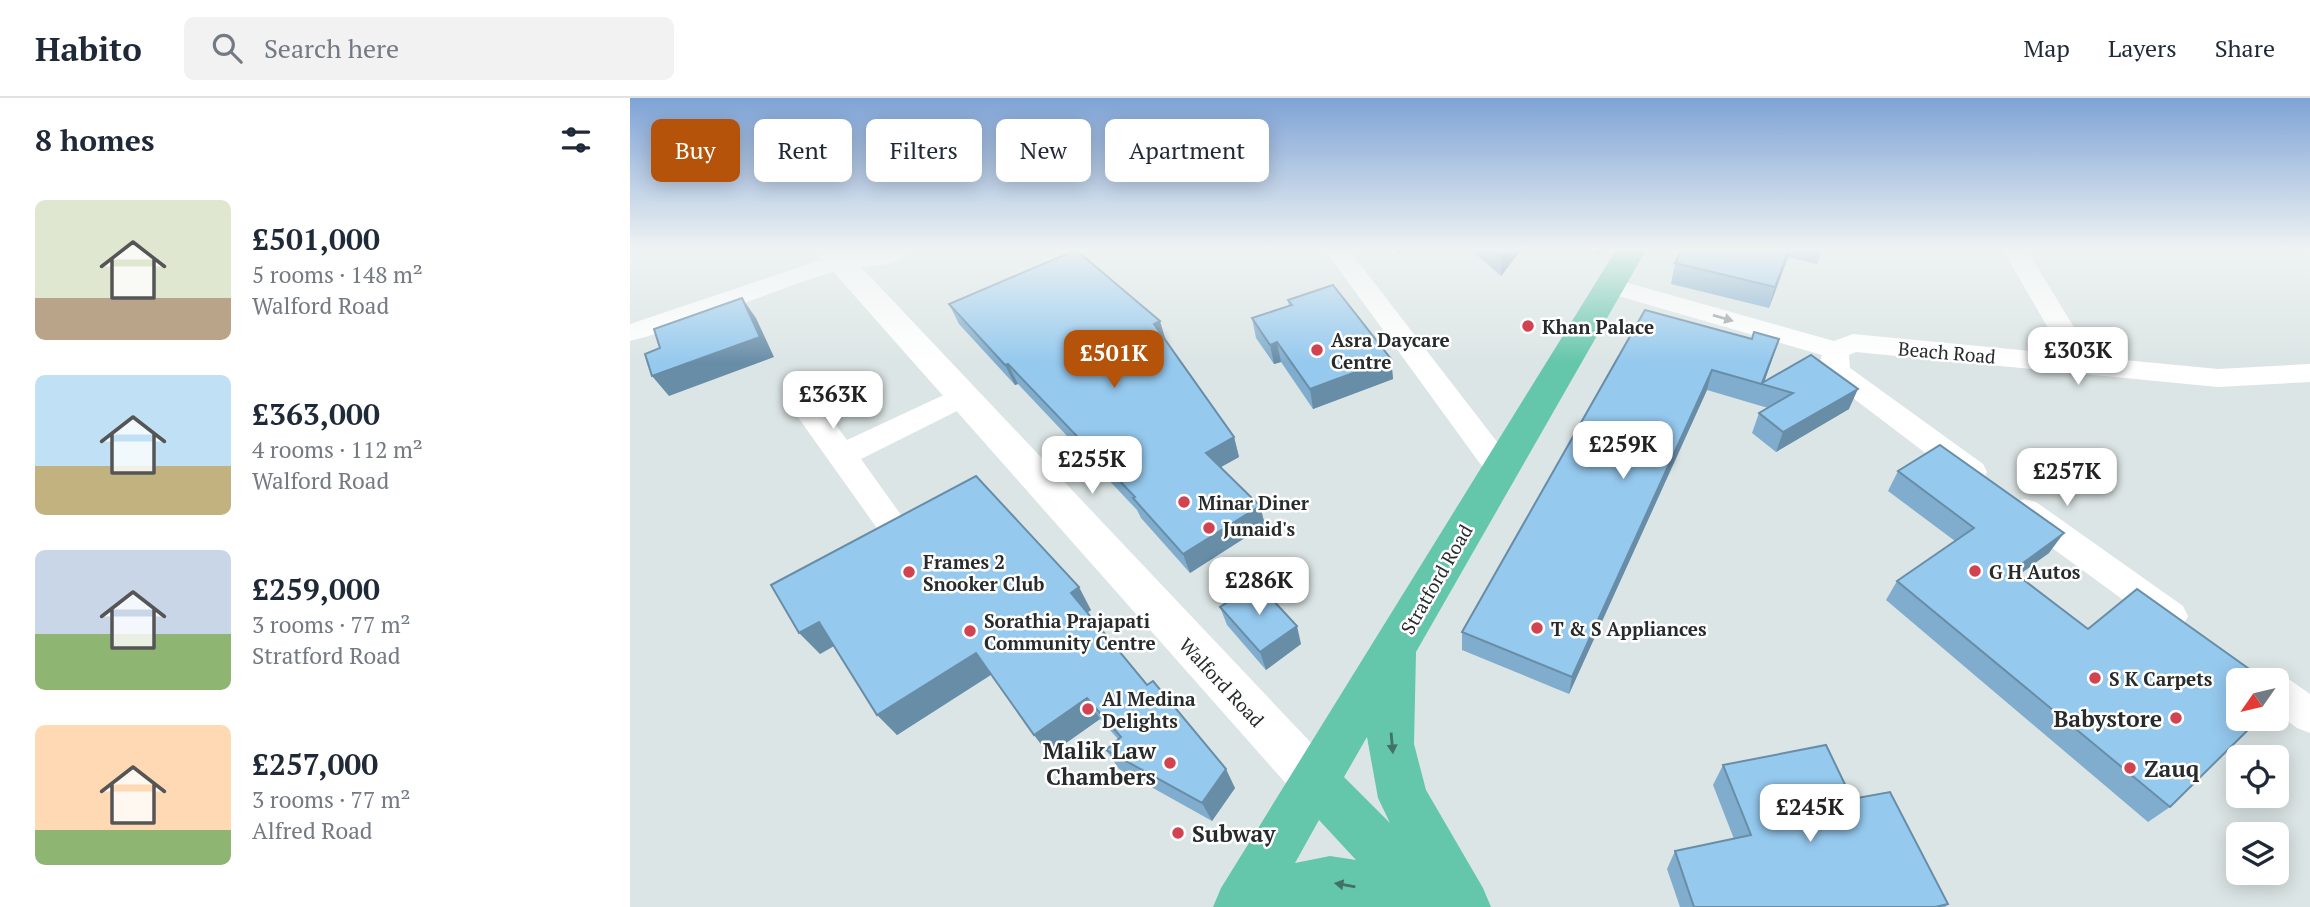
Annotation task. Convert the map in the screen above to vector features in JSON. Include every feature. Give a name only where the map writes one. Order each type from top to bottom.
[{"type":"highway","name":"Stratford Road","points":[[1240,907],[1609,288]]},
{"type":"highway","points":[[1394,650],[1390,744],[1403,798],[1464,907]]},
{"type":"highway","points":[[1314,780],[1436,907]]},
{"type":"highway","points":[[1252,907],[1288,891],[1331,882],[1356,887],[1409,907]]},
{"type":"main road","name":"Walford Road","points":[[863,288],[1314,780]]},
{"type":"street","points":[[630,333],[750,288]]},
{"type":"street","points":[[1365,288],[1500,468]]},
{"type":"street","points":[[1616,288],[1836,350],[1834,362],[1838,373],[2195,634]]},
{"type":"street","points":[[2037,288],[2082,363]]},
{"type":"street","name":"Beach Road","points":[[1836,350],[1853,343],[2218,378],[2310,373]]},
{"type":"street","points":[[842,455],[961,397]]},
{"type":"street","points":[[799,399],[890,522]]},
{"type":"street","points":[[2289,701],[2310,716]]},
{"type":"building","points":[[987,288],[1121,288],[1160,321],[1154,324],[1234,437],[1206,453],[1260,506],[1183,554],[1133,498],[1135,497],[949,304]]},
{"type":"building","name":"Asra Daycare Centre","points":[[1325,288],[1335,288],[1391,359],[1310,389],[1277,342],[1270,345],[1252,318],[1292,305],[1288,300]]},
{"type":"building","points":[[742,298],[760,337],[652,376],[645,354],[660,348],[654,329]]},
{"type":"building","points":[[1645,310],[1752,339],[1754,332],[1779,339],[1762,383],[1811,355],[1858,389],[1783,432],[1759,413],[1793,393],[1712,370],[1572,677],[1462,632]]},
{"type":"building","points":[[1940,445],[2064,533],[2012,571],[2088,629],[2137,589],[2248,668],[2226,668],[2226,732],[2246,732],[2233,745],[2226,745],[2226,752],[2170,807],[1897,581],[1974,528],[1898,471]]},
{"type":"building","points":[[976,476],[1079,587],[1071,593],[1147,685],[1153,681],[1226,769],[1202,803],[1106,750],[1121,737],[1087,698],[1034,735],[976,653],[877,715],[819,622],[799,633],[771,585]]},
{"type":"building","points":[[1257,583],[1297,626],[1260,652],[1220,607]]},
{"type":"building","points":[[1826,745],[1852,799],[1890,792],[1948,904],[1935,907],[1694,907],[1675,851],[1751,835],[1723,765]]},
{"type":"place","name":"Khan Palace","points":[[1528,326]]},
{"type":"place","name":"Asra Daycare Centre","points":[[1317,350]]},
{"type":"place","name":"Minar Diner","points":[[1184,502]]},
{"type":"place","name":"Junaid's","points":[[1209,528]]},
{"type":"place","name":"G H Autos","points":[[1975,571]]},
{"type":"place","name":"Frames 2 Snooker Club","points":[[909,572]]},
{"type":"place","name":"T & S Appliances","points":[[1537,628]]},
{"type":"place","name":"Sorathia Prajapati Community Centre","points":[[970,631]]},
{"type":"place","name":"S K Carpets","points":[[2095,678]]},
{"type":"place","name":"Al Medina Delights","points":[[1088,709]]},
{"type":"place","name":"Babystore","points":[[2176,718]]},
{"type":"place","name":"Malik Law Chambers","points":[[1170,763]]},
{"type":"place","name":"Zauq","points":[[2130,768]]},
{"type":"place","name":"Subway","points":[[1178,833]]}]
